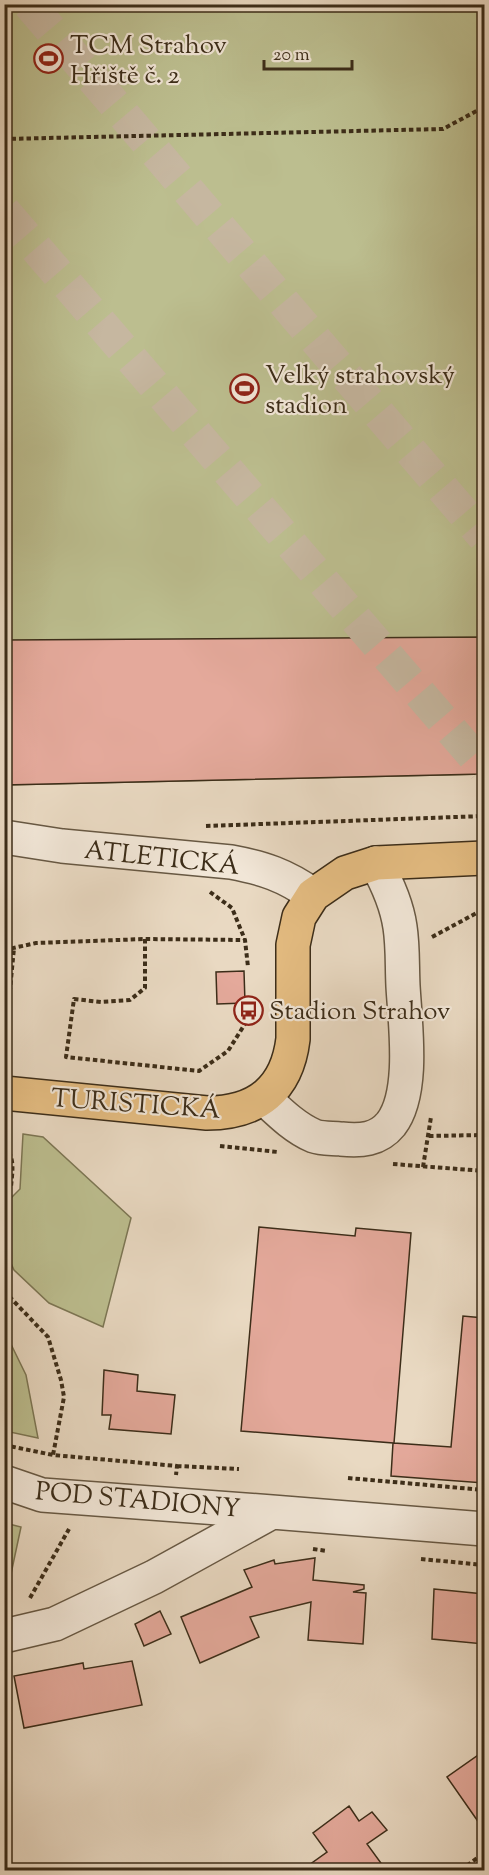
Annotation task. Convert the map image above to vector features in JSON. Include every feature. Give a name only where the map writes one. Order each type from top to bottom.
[{"type":"main road","points":[[313,895],[345,873],[376,863],[484,858]]},
{"type":"main road","name":"TURISTICKÁ","points":[[4,1093],[207,1113],[224,1113],[241,1109],[264,1098],[281,1077],[292,1053],[294,1039],[293,945],[299,917],[313,895]]},
{"type":"street","name":"ATLETICKÁ","points":[[4,837],[62,846],[231,862],[258,867],[281,875],[313,895]]},
{"type":"street","points":[[264,1098],[296,1126],[315,1137],[358,1141],[382,1132],[392,1122],[398,1110],[404,1091],[407,1057],[400,925],[385,879],[376,863]]},
{"type":"street","name":"POD STADIONY","points":[[4,1482],[42,1495],[484,1529]]},
{"type":"street","points":[[5,1636],[55,1624],[75,1615],[154,1577],[272,1512]]},
{"type":"path","points":[[4,139],[443,129],[484,107]]},
{"type":"path","points":[[200,826],[484,816]]},
{"type":"path","points":[[207,889],[232,908],[245,940],[248,968]]},
{"type":"path","points":[[431,938],[484,909]]},
{"type":"path","points":[[4,950],[36,943],[145,939],[245,940]]},
{"type":"path","points":[[145,939],[145,988],[130,1000],[101,1002],[74,999],[66,1057],[200,1071],[228,1051],[248,1019],[249,1011]]},
{"type":"path","points":[[4,1052],[14,948]]},
{"type":"path","points":[[423,1167],[432,1106]]},
{"type":"path","points":[[429,1136],[484,1135]]},
{"type":"path","points":[[214,1145],[284,1152]]},
{"type":"path","points":[[4,1146],[9,1150],[13,1162],[11,1187],[4,1191]]},
{"type":"path","points":[[388,1164],[484,1171]]},
{"type":"path","points":[[4,1291],[48,1336],[64,1397],[53,1455]]},
{"type":"path","points":[[4,1445],[53,1455],[177,1466],[239,1468]]},
{"type":"path","points":[[174,1505],[177,1466]]},
{"type":"path","points":[[348,1478],[484,1490]]},
{"type":"path","points":[[5,1636],[22,1611],[70,1525]]},
{"type":"path","points":[[421,1559],[484,1564]]},
{"type":"path","points":[[461,1870],[484,1853]]},
{"type":"green space","name":"Velký strahovský stadion","points":[[4,5],[484,5],[484,774],[5,785]]},
{"type":"green space","points":[[23,1134],[43,1137],[131,1218],[103,1327],[49,1303],[14,1270],[5,1250],[5,1204],[20,1189]]},
{"type":"green space","points":[[5,1332],[26,1375],[38,1438],[5,1431]]},
{"type":"green space","points":[[4,1523],[21,1527],[5,1602]]},
{"type":"building","points":[[484,637],[484,774],[4,785],[4,640]]},
{"type":"building","points":[[244,971],[245,1003],[217,1004],[216,972]]},
{"type":"building","points":[[259,1227],[355,1236],[356,1228],[411,1233],[394,1443],[451,1447],[463,1316],[484,1318],[484,1483],[391,1476],[393,1443],[241,1431]]},
{"type":"building","points":[[104,1370],[138,1375],[137,1391],[175,1395],[171,1434],[109,1429],[111,1415],[102,1415]]},
{"type":"building","points":[[315,1558],[313,1580],[364,1585],[364,1589],[353,1592],[366,1593],[363,1644],[308,1640],[311,1602],[250,1617],[259,1637],[200,1663],[181,1617],[252,1587],[244,1570],[274,1560],[275,1564]]},
{"type":"building","points":[[434,1589],[484,1594],[484,1644],[432,1639]]},
{"type":"building","points":[[160,1611],[171,1634],[144,1646],[135,1624]]},
{"type":"building","points":[[132,1661],[142,1705],[24,1728],[14,1676],[83,1663],[84,1669]]},
{"type":"building","points":[[484,1751],[484,1830],[447,1777]]},
{"type":"building","points":[[349,1806],[359,1821],[372,1812],[387,1830],[367,1844],[386,1870],[302,1870],[327,1852],[313,1833]]},
{"type":"tunnel","points":[[29,4],[484,537]]},
{"type":"tunnel","points":[[4,211],[484,768]]},
{"type":"place","name":"TCM Strahov Hřiště č. 2","points":[[49,59]]},
{"type":"place","name":"Velký strahovský stadion","points":[[244,389]]},
{"type":"place","name":"Stadion Strahov","points":[[248,1010]]}]
